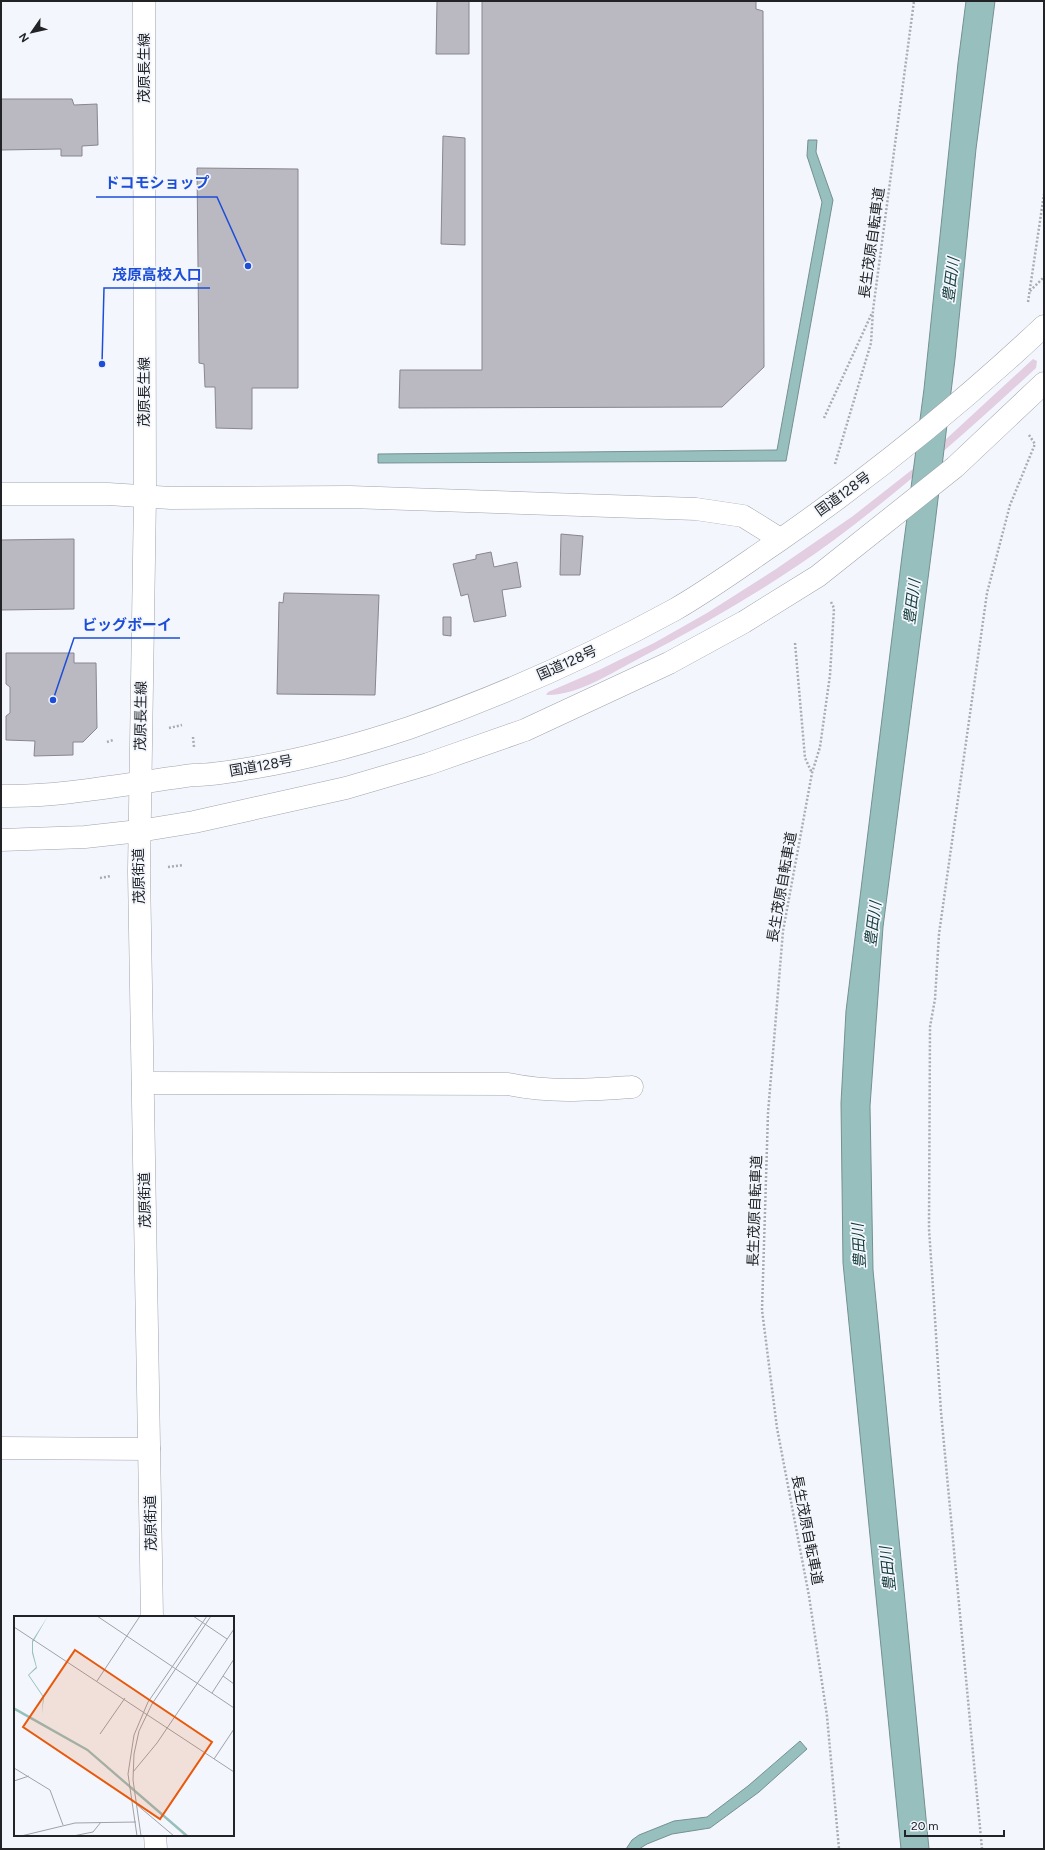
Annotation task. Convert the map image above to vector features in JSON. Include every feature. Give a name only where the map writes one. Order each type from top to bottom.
[{"type":"main road","name":"茂原長生線","points":[[140,782],[144,496],[144,1]]},
{"type":"main road","name":"国道128号","points":[[1,796],[25,797],[194,775],[210,775],[278,764],[360,745],[485,700],[603,647],[676,608],[845,494],[918,438],[1044,326]]},
{"type":"main road","points":[[1,840],[85,837],[138,831],[194,822],[346,788],[428,764],[525,730],[669,663],[744,622],[824,571],[955,467],[1044,383]]},
{"type":"main road","points":[[1,494],[144,496],[171,498],[350,497],[696,509],[743,516],[780,539]]},
{"type":"main road","name":"茂原街道","points":[[140,782],[138,831],[152,1616]]},
{"type":"main road","points":[[143,1083],[508,1084],[538,1090],[571,1091],[632,1088]]},
{"type":"main road","points":[[1,1448],[150,1449]]},
{"type":"main road","points":[[155,1836],[156,1849]]},
{"type":"path","name":"長生茂原自転車道","points":[[834,468],[871,343],[873,310],[914,1]]},
{"type":"path","points":[[1027,308],[1044,194]]},
{"type":"path","points":[[1030,291],[1044,277]]},
{"type":"path","points":[[824,418],[873,310]]},
{"type":"path","points":[[982,1849],[941,1412],[932,1281],[929,1229],[930,1027],[935,999],[939,934],[987,594],[1010,505],[1034,444],[1028,433]]},
{"type":"path","name":"長生茂原自転車道","points":[[824,571],[834,608],[830,675],[820,747],[812,773],[782,946],[768,1113],[762,1310],[777,1428],[809,1596],[827,1716],[839,1849]]},
{"type":"path","points":[[795,644],[805,758],[812,773]]},
{"type":"shaded area","points":[[1033,359],[1037,361],[1036,368],[962,435],[912,478],[811,557],[715,617],[607,676],[570,692],[546,695],[548,692],[599,670],[654,643],[707,613],[776,569],[853,516],[918,465]]},
{"type":"water","name":"豊田川","points":[[966,1],[995,1],[976,149],[955,359],[883,927],[870,1106],[873,1270],[929,1849],[901,1849],[843,1263],[841,1103],[846,1011],[924,389],[958,63]]},
{"type":"water","points":[[808,140],[817,140],[816,152],[833,200],[786,461],[378,463],[378,454],[777,450],[822,202],[807,156]]},
{"type":"water","points":[[800,1741],[807,1749],[759,1792],[710,1828],[672,1834],[647,1844],[639,1849],[626,1849],[632,1840],[639,1835],[674,1821],[707,1817],[748,1786]]},
{"type":"building","points":[[437,1],[469,1],[469,54],[436,54]]},
{"type":"building","points":[[482,1],[756,1],[756,9],[763,11],[764,367],[722,407],[399,408],[400,370],[482,370]]},
{"type":"building","points":[[1,99],[72,99],[74,105],[97,104],[98,145],[82,146],[82,156],[61,156],[61,149],[1,150]]},
{"type":"building","points":[[443,136],[465,138],[465,245],[441,244]]},
{"type":"building","points":[[197,168],[298,169],[298,388],[252,388],[252,429],[216,428],[215,387],[205,387],[204,364],[199,363]]},
{"type":"building","points":[[561,534],[583,536],[580,575],[560,575]]},
{"type":"building","points":[[74,539],[74,609],[1,610],[1,540]]},
{"type":"building","points":[[491,552],[494,567],[517,562],[521,587],[502,590],[506,616],[474,622],[468,594],[461,596],[453,564],[476,559],[476,555]]},
{"type":"building","points":[[284,593],[379,595],[375,695],[277,694],[279,602],[283,603]]},
{"type":"building","points":[[443,617],[451,617],[451,636],[443,635]]},
{"type":"building","points":[[6,653],[74,653],[74,663],[96,663],[97,728],[83,742],[73,742],[73,755],[34,756],[35,741],[6,740],[6,716],[10,713],[10,687],[6,684]]},
{"type":"place","name":"ドコモショップ","points":[[248,266]]},
{"type":"place","name":"茂原高校入口","points":[[102,364]]},
{"type":"place","name":"ビッグボーイ","points":[[53,700]]}]
